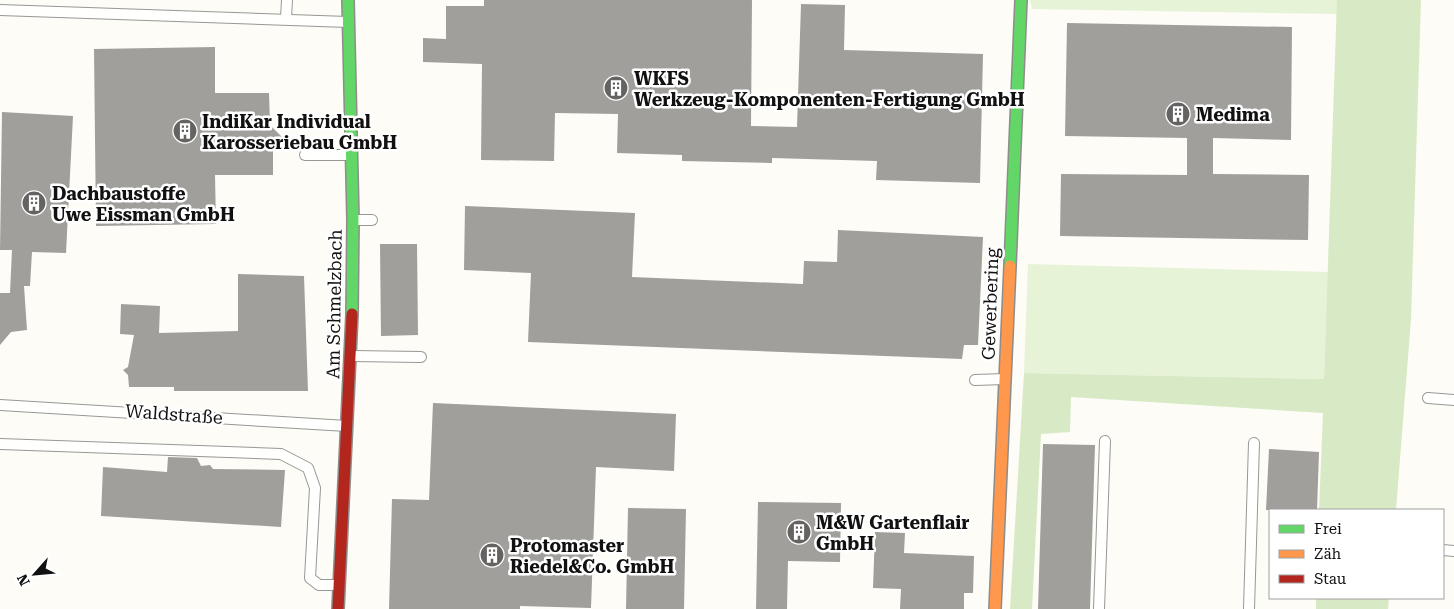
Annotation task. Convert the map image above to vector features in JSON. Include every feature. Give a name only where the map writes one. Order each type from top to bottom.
[{"type":"street","name":"Am Schmelzbach","points":[[338,609],[351,356],[353,220],[348,0]]},
{"type":"street","name":"Gewerbering","points":[[995,609],[1021,0]]},
{"type":"lane","points":[[286,0],[286,18]]},
{"type":"lane","points":[[0,10],[286,18],[349,22]]},
{"type":"lane","points":[[305,155],[352,155]]},
{"type":"lane","points":[[353,220],[372,220]]},
{"type":"lane","points":[[351,356],[421,358]]},
{"type":"lane","points":[[975,380],[1006,379]]},
{"type":"lane","points":[[1428,398],[1454,400]]},
{"type":"lane","name":"Waldstraße","points":[[0,405],[348,426]]},
{"type":"lane","points":[[1099,609],[1105,441]]},
{"type":"lane","points":[[1249,609],[1254,443]]},
{"type":"lane","points":[[0,444],[281,454],[308,468],[314,488],[310,578],[319,585],[339,585]]},
{"type":"green space","points":[[1030,0],[1337,0],[1337,14],[1032,9]]},
{"type":"green space","points":[[1337,0],[1421,0],[1411,319],[1396,509],[1319,509],[1323,413],[1071,397],[1070,432],[1041,434],[1032,609],[1010,609],[1024,373],[1324,379]]},
{"type":"green space","points":[[1028,264],[1328,272],[1324,379],[1024,373]]},
{"type":"green space","points":[[1316,599],[1389,599],[1388,609],[1316,609]]},
{"type":"building","name":"WKFS Werkzeug-Komponenten-Fertigung GmbH","points":[[484,0],[752,0],[751,126],[797,127],[801,4],[845,5],[844,50],[983,54],[980,183],[876,180],[877,161],[772,158],[772,163],[682,161],[682,155],[617,153],[618,114],[555,113],[554,161],[481,160],[482,64],[423,62],[423,38],[446,39],[446,6],[484,6]]},
{"type":"building","name":"Medima","points":[[1067,23],[1292,27],[1291,140],[1213,138],[1213,174],[1309,175],[1308,240],[1060,236],[1061,174],[1187,175],[1187,138],[1065,136]]},
{"type":"building","name":"IndiKar Individual Karosseriebau GmbH","points":[[215,47],[215,93],[269,93],[270,125],[282,137],[273,146],[273,175],[215,175],[216,224],[96,226],[94,49]]},
{"type":"building","name":"Dachbaustoffe Uwe Eissman GmbH","points":[[2,112],[73,116],[66,253],[32,252],[30,286],[24,286],[27,330],[11,332],[0,345],[0,293],[10,293],[12,250],[0,250]]},
{"type":"building","points":[[465,206],[635,213],[632,277],[803,284],[804,261],[837,262],[838,230],[983,237],[978,345],[964,345],[962,359],[528,342],[531,273],[464,270]]},
{"type":"building","points":[[380,244],[417,244],[418,335],[381,336]]},
{"type":"building","points":[[238,274],[304,276],[308,391],[174,391],[174,387],[129,387],[128,375],[123,370],[128,367],[134,335],[120,334],[121,304],[160,306],[159,333],[238,331]]},
{"type":"building","points":[[433,403],[676,414],[674,471],[596,467],[591,608],[520,606],[520,609],[389,609],[392,499],[429,500]]},
{"type":"building","points":[[1043,444],[1095,445],[1090,609],[1038,609]]},
{"type":"building","points":[[1269,449],[1319,452],[1317,509],[1266,510]]},
{"type":"building","points":[[168,457],[197,458],[201,466],[210,465],[213,469],[285,470],[281,527],[101,516],[103,467],[167,472]]},
{"type":"building","name":"M&W Gartenflair GmbH","points":[[758,502],[841,503],[840,562],[788,561],[787,609],[756,609]]},
{"type":"building","points":[[628,508],[686,509],[684,609],[626,609]]},
{"type":"building","points":[[875,532],[905,533],[904,553],[974,556],[973,593],[964,593],[964,609],[900,609],[901,589],[873,588]]},
{"type":"traffic: fast","points":[[348,0],[353,220],[352,314]]},
{"type":"traffic: fast","points":[[1010,266],[1021,0]]},
{"type":"traffic: slow","points":[[995,609],[1010,266]]},
{"type":"traffic: jam","points":[[338,609],[352,314]]},
{"type":"place","name":"WKFS Werkzeug-Komponenten-Fertigung GmbH","points":[[616,88]]},
{"type":"place","name":"Medima","points":[[1178,114]]},
{"type":"place","name":"IndiKar Individual Karosseriebau GmbH","points":[[185,131]]},
{"type":"place","name":"Dachbaustoffe Uwe Eissman GmbH","points":[[34,203]]},
{"type":"place","name":"M&W Gartenflair GmbH","points":[[799,532]]},
{"type":"place","name":"Protomaster Riedel&Co. GmbH","points":[[492,555]]}]
